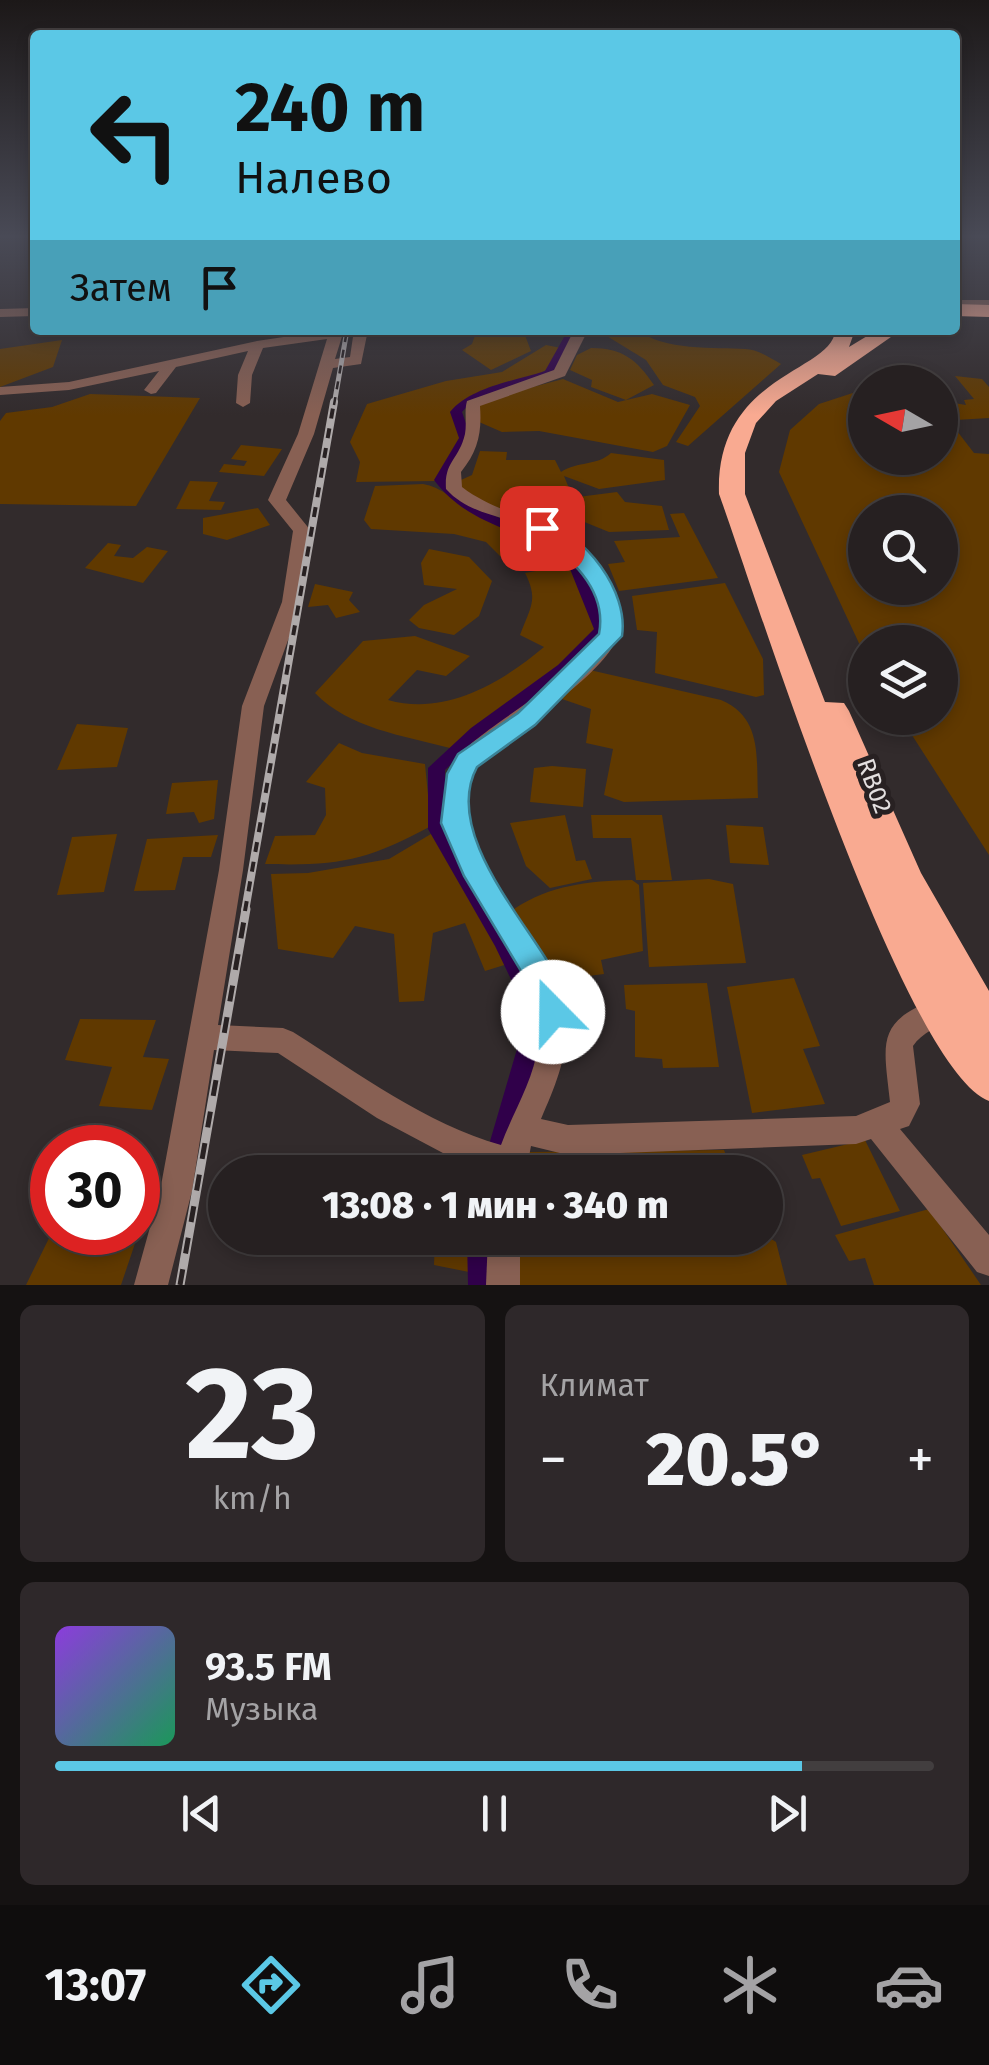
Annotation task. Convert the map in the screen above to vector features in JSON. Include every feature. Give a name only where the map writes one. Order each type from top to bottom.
[{"type":"highway","points":[[960,307],[989,308]]},
{"type":"highway","points":[[960,321],[989,321]]},
{"type":"highway","points":[[835,347],[875,335]]},
{"type":"highway","points":[[835,347],[874,352],[905,335]]},
{"type":"highway","name":"RB02","points":[[835,347],[778,388],[737,432],[731,454],[732,494],[877,886],[940,1010],[989,1081]]},
{"type":"highway","name":"RB02","points":[[835,347],[762,425],[748,456],[749,496],[756,525],[905,883],[942,954],[989,1027]]},
{"type":"street","points":[[0,313],[30,312]]},
{"type":"street","points":[[0,391],[69,386],[319,335]]},
{"type":"street","points":[[151,1285],[176,1192],[253,706],[292,602],[302,531],[277,500],[336,335]]},
{"type":"street","points":[[328,364],[356,361],[359,335]]},
{"type":"street","points":[[516,1155],[552,1062],[553,1012],[548,988],[474,868],[455,823],[460,774],[467,761],[551,697],[605,644],[612,623],[605,596],[585,559],[542,528],[471,502],[454,490],[451,478],[472,437],[472,404],[560,373],[578,335]]},
{"type":"street","points":[[242,403],[245,376],[257,345]]},
{"type":"street","points":[[151,390],[172,363]]},
{"type":"street","points":[[524,1130],[568,1140],[856,1130],[898,1116],[905,1104],[898,1043],[909,1028],[940,1010]]},
{"type":"street","points":[[203,1037],[283,1041],[388,1108],[481,1155]]},
{"type":"street","points":[[876,1124],[989,1260]]},
{"type":"street","points":[[503,1285],[504,1255]]},
{"type":"shaded area","points":[[475,335],[525,335],[531,351],[491,370],[462,350],[472,344]]},
{"type":"shaded area","points":[[605,335],[646,335],[675,345],[750,349],[781,364],[688,446],[676,442],[700,406],[695,397],[663,385],[646,360]]},
{"type":"shaded area","points":[[62,340],[53,367],[0,387],[0,349]]},
{"type":"shaded area","points":[[546,345],[566,349],[543,371],[483,394],[455,411],[463,438],[437,481],[356,482],[360,462],[350,442],[367,404],[446,381],[502,372]]},
{"type":"shaded area","points":[[591,348],[612,350],[628,357],[654,385],[626,400],[591,387],[592,380],[570,370],[577,355]]},
{"type":"shaded area","points":[[958,376],[982,379],[989,387],[989,418],[958,420],[958,404],[966,405],[964,400],[974,399]]},
{"type":"shaded area","points":[[563,379],[618,402],[652,394],[690,405],[667,446],[653,452],[539,431],[502,432],[479,422],[472,412],[484,400]]},
{"type":"shaded area","points":[[90,394],[200,398],[136,506],[0,504],[0,421],[6,413],[52,407]]},
{"type":"shaded area","points":[[848,395],[848,475],[958,475],[958,432],[974,453],[989,454],[989,855],[912,735],[958,735],[958,625],[851,625],[779,472],[790,430],[819,404]]},
{"type":"shaded area","points":[[241,445],[282,449],[264,476],[219,472],[224,464],[244,466],[247,461],[231,459]]},
{"type":"shaded area","points":[[480,451],[507,452],[506,460],[555,460],[561,472],[611,453],[664,460],[665,480],[599,489],[564,476],[571,493],[556,508],[566,517],[550,527],[469,499],[452,484],[472,475]]},
{"type":"shaded area","points":[[190,481],[218,482],[209,501],[225,502],[221,510],[176,509]]},
{"type":"shaded area","points":[[423,484],[472,510],[551,541],[570,559],[513,569],[486,542],[454,534],[371,529],[364,520],[375,486]]},
{"type":"shaded area","points":[[617,492],[625,502],[662,506],[669,530],[609,532],[577,519],[570,498]]},
{"type":"shaded area","points":[[258,508],[270,525],[227,540],[203,534],[203,518]]},
{"type":"shaded area","points":[[684,513],[718,578],[619,591],[608,564],[625,562],[614,541],[680,537],[670,514]]},
{"type":"shaded area","points":[[108,543],[121,545],[114,556],[133,558],[147,547],[168,551],[143,583],[85,568]]},
{"type":"shaded area","points":[[429,549],[469,557],[492,581],[479,616],[454,635],[419,628],[409,620],[424,605],[457,589],[424,585],[421,563]]},
{"type":"shaded area","points":[[573,564],[599,630],[574,662],[450,748],[360,723],[315,693],[363,641],[415,636],[470,656],[446,676],[417,670],[388,700],[430,704],[490,684],[544,647],[520,635],[532,597],[525,573]]},
{"type":"shaded area","points":[[725,583],[763,659],[764,695],[756,697],[655,673],[657,632],[637,630],[632,596]]},
{"type":"shaded area","points":[[315,584],[353,592],[349,600],[360,612],[336,618],[328,605],[308,607]]},
{"type":"shaded area","points":[[581,668],[721,700],[735,708],[751,728],[758,798],[624,802],[604,795],[613,749],[586,743],[591,709],[562,699]]},
{"type":"shaded area","points":[[77,724],[128,728],[117,767],[57,770]]},
{"type":"shaded area","points":[[339,743],[362,753],[425,764],[431,826],[388,847],[351,859],[265,864],[275,836],[315,835],[326,815],[325,788],[306,782]]},
{"type":"shaded area","points":[[534,768],[586,769],[583,807],[530,802]]},
{"type":"shaded area","points":[[218,780],[214,819],[199,823],[194,812],[166,814],[172,783]]},
{"type":"shaded area","points":[[565,815],[576,861],[585,860],[592,879],[550,888],[526,866],[510,823]]},
{"type":"shaded area","points":[[591,815],[662,815],[672,880],[636,880],[631,838],[593,838]]},
{"type":"shaded area","points":[[726,825],[763,827],[769,865],[730,863]]},
{"type":"shaded area","points":[[436,831],[511,963],[485,971],[465,923],[433,933],[424,1001],[399,1002],[394,934],[355,926],[333,958],[278,949],[271,874],[308,873],[389,859]]},
{"type":"shaded area","points":[[117,834],[104,892],[57,895],[72,837]]},
{"type":"shaded area","points":[[218,835],[211,857],[183,857],[175,890],[134,891],[147,839]]},
{"type":"shaded area","points":[[709,879],[733,884],[746,963],[649,967],[643,883]]},
{"type":"shaded area","points":[[632,880],[639,885],[643,951],[601,960],[604,974],[557,980],[514,909],[542,894],[570,886]]},
{"type":"shaded area","points":[[794,978],[820,1046],[803,1049],[825,1104],[752,1113],[727,987]]},
{"type":"shaded area","points":[[707,983],[719,1067],[663,1068],[662,1059],[635,1057],[635,1011],[626,1009],[624,985]]},
{"type":"shaded area","points":[[80,1019],[156,1020],[143,1057],[169,1059],[152,1110],[99,1106],[112,1067],[65,1060]]},
{"type":"shaded area","points":[[865,1140],[900,1211],[841,1226],[820,1178],[812,1179],[802,1155]]},
{"type":"shaded area","points":[[724,1150],[726,1155],[527,1155]]},
{"type":"shaded area","points":[[929,1209],[981,1285],[874,1285],[865,1258],[849,1261],[835,1235]]},
{"type":"shaded area","points":[[41,1255],[131,1255],[121,1285],[26,1285]]},
{"type":"shaded area","points":[[434,1255],[473,1255],[474,1273],[434,1265]]},
{"type":"shaded area","points":[[507,1255],[779,1255],[787,1285],[508,1285]]},
{"type":"waterway","points":[[497,1155],[533,1032],[530,998],[503,942],[437,829],[436,768],[477,732],[564,668],[602,630],[568,547],[480,514],[464,505],[440,480],[465,438],[456,412],[467,400],[549,373],[570,335]]},
{"type":"waterway","points":[[480,1255],[481,1285]]},
{"type":"railway","points":[[334,405],[346,335]]},
{"type":"railway","points":[[245,911],[334,402]]},
{"type":"railway","points":[[180,1285],[246,909]]},
{"type":"route","points":[[542,528],[585,559],[605,596],[612,623],[610,636],[526,719],[467,761],[460,774],[455,823],[474,868],[548,988],[553,1012]]}]
